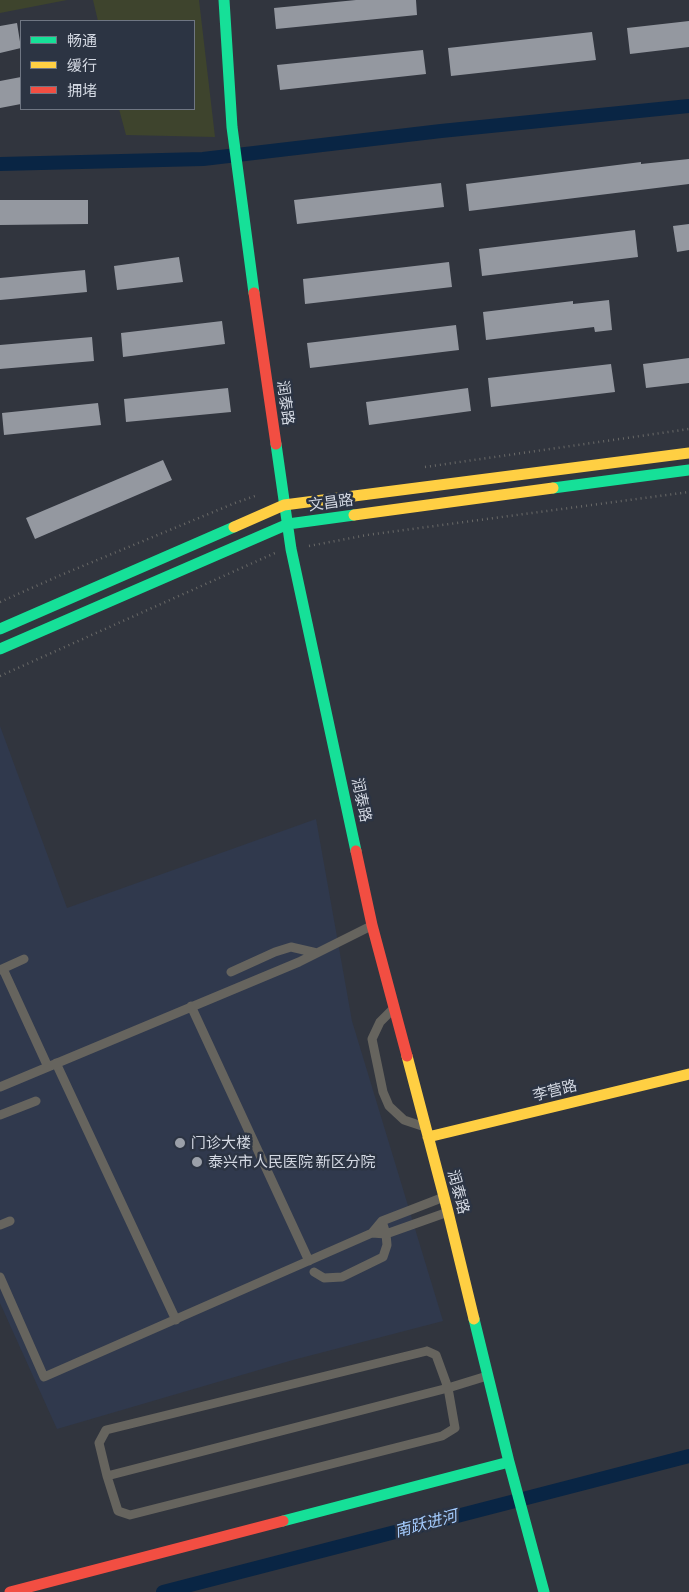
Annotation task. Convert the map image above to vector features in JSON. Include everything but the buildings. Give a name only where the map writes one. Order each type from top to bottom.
[{"type":"street","name":"润泰路","points":[[224,0],[232,127],[241,203],[291,549],[372,925],[448,1212],[544,1592]]},
{"type":"street","name":"文昌路","points":[[0,629],[284,505],[689,452]]},
{"type":"street","name":"文昌路","points":[[0,649],[288,524],[689,470]]},
{"type":"street","name":"李营路","points":[[426,1132],[689,1074]]},
{"type":"street","points":[[10,1592],[510,1462]]},
{"type":"lane","points":[[0,1087],[298,962],[372,925]]},
{"type":"lane","points":[[231,972],[290,947],[317,953]]},
{"type":"lane","points":[[24,959],[2,969],[52,1065],[176,1320]]},
{"type":"lane","points":[[191,1006],[309,1261]]},
{"type":"lane","points":[[394,1008],[380,1022],[372,1039],[383,1092],[389,1106],[404,1120],[426,1132]]},
{"type":"lane","points":[[0,1115],[36,1100]]},
{"type":"lane","points":[[372,1233],[382,1220],[444,1197]]},
{"type":"lane","points":[[0,1277],[44,1377],[372,1233],[386,1234],[448,1212]]},
{"type":"lane","points":[[314,1272],[324,1278],[342,1277],[383,1257],[387,1245],[382,1220]]},
{"type":"lane","points":[[0,1226],[10,1221]]},
{"type":"lane","points":[[427,1351],[436,1355],[448,1388],[455,1428],[442,1436],[130,1515],[118,1511],[107,1476],[99,1443],[106,1430],[427,1351]]},
{"type":"lane","points":[[107,1476],[488,1376]]},
{"type":"path","points":[[0,676],[274,553],[367,535],[689,492]]},
{"type":"shaded area","name":"泰兴市人民医院 新区分院","points":[[0,726],[67,908],[316,819],[352,1021],[443,1321],[293,1360],[57,1429],[0,1303]]},
{"type":"green space","points":[[0,0],[67,0],[0,13]]},
{"type":"green space","points":[[93,0],[199,0],[215,137],[126,135],[119,110],[195,110],[195,20],[98,20]]},
{"type":"waterway","points":[[0,164],[203,159],[441,131],[689,106]]},
{"type":"waterway","name":"南跃进河","points":[[163,1592],[689,1456]]},
{"type":"traffic: fast","points":[[224,0],[232,127],[254,293]]},
{"type":"traffic: fast","points":[[276,444],[291,549],[356,851]]},
{"type":"traffic: fast","points":[[553,488],[689,470]]},
{"type":"traffic: fast","points":[[0,649],[288,524],[354,515]]},
{"type":"traffic: fast","points":[[0,629],[234,527]]},
{"type":"traffic: fast","points":[[474,1319],[509,1462],[544,1592]]},
{"type":"traffic: fast","points":[[283,1521],[509,1462]]},
{"type":"traffic: slow","points":[[234,527],[284,505],[689,453]]},
{"type":"traffic: slow","points":[[354,515],[553,488]]},
{"type":"traffic: slow","points":[[407,1056],[474,1319]]},
{"type":"traffic: slow","points":[[428,1137],[689,1074]]},
{"type":"traffic: jam","points":[[254,293],[276,444]]},
{"type":"traffic: jam","points":[[356,851],[372,925],[407,1056]]},
{"type":"traffic: jam","points":[[10,1592],[283,1521]]},
{"type":"place","name":"门诊大楼","points":[[180,1143]]},
{"type":"place","name":"泰兴市人民医院 新区分院","points":[[197,1162]]}]
